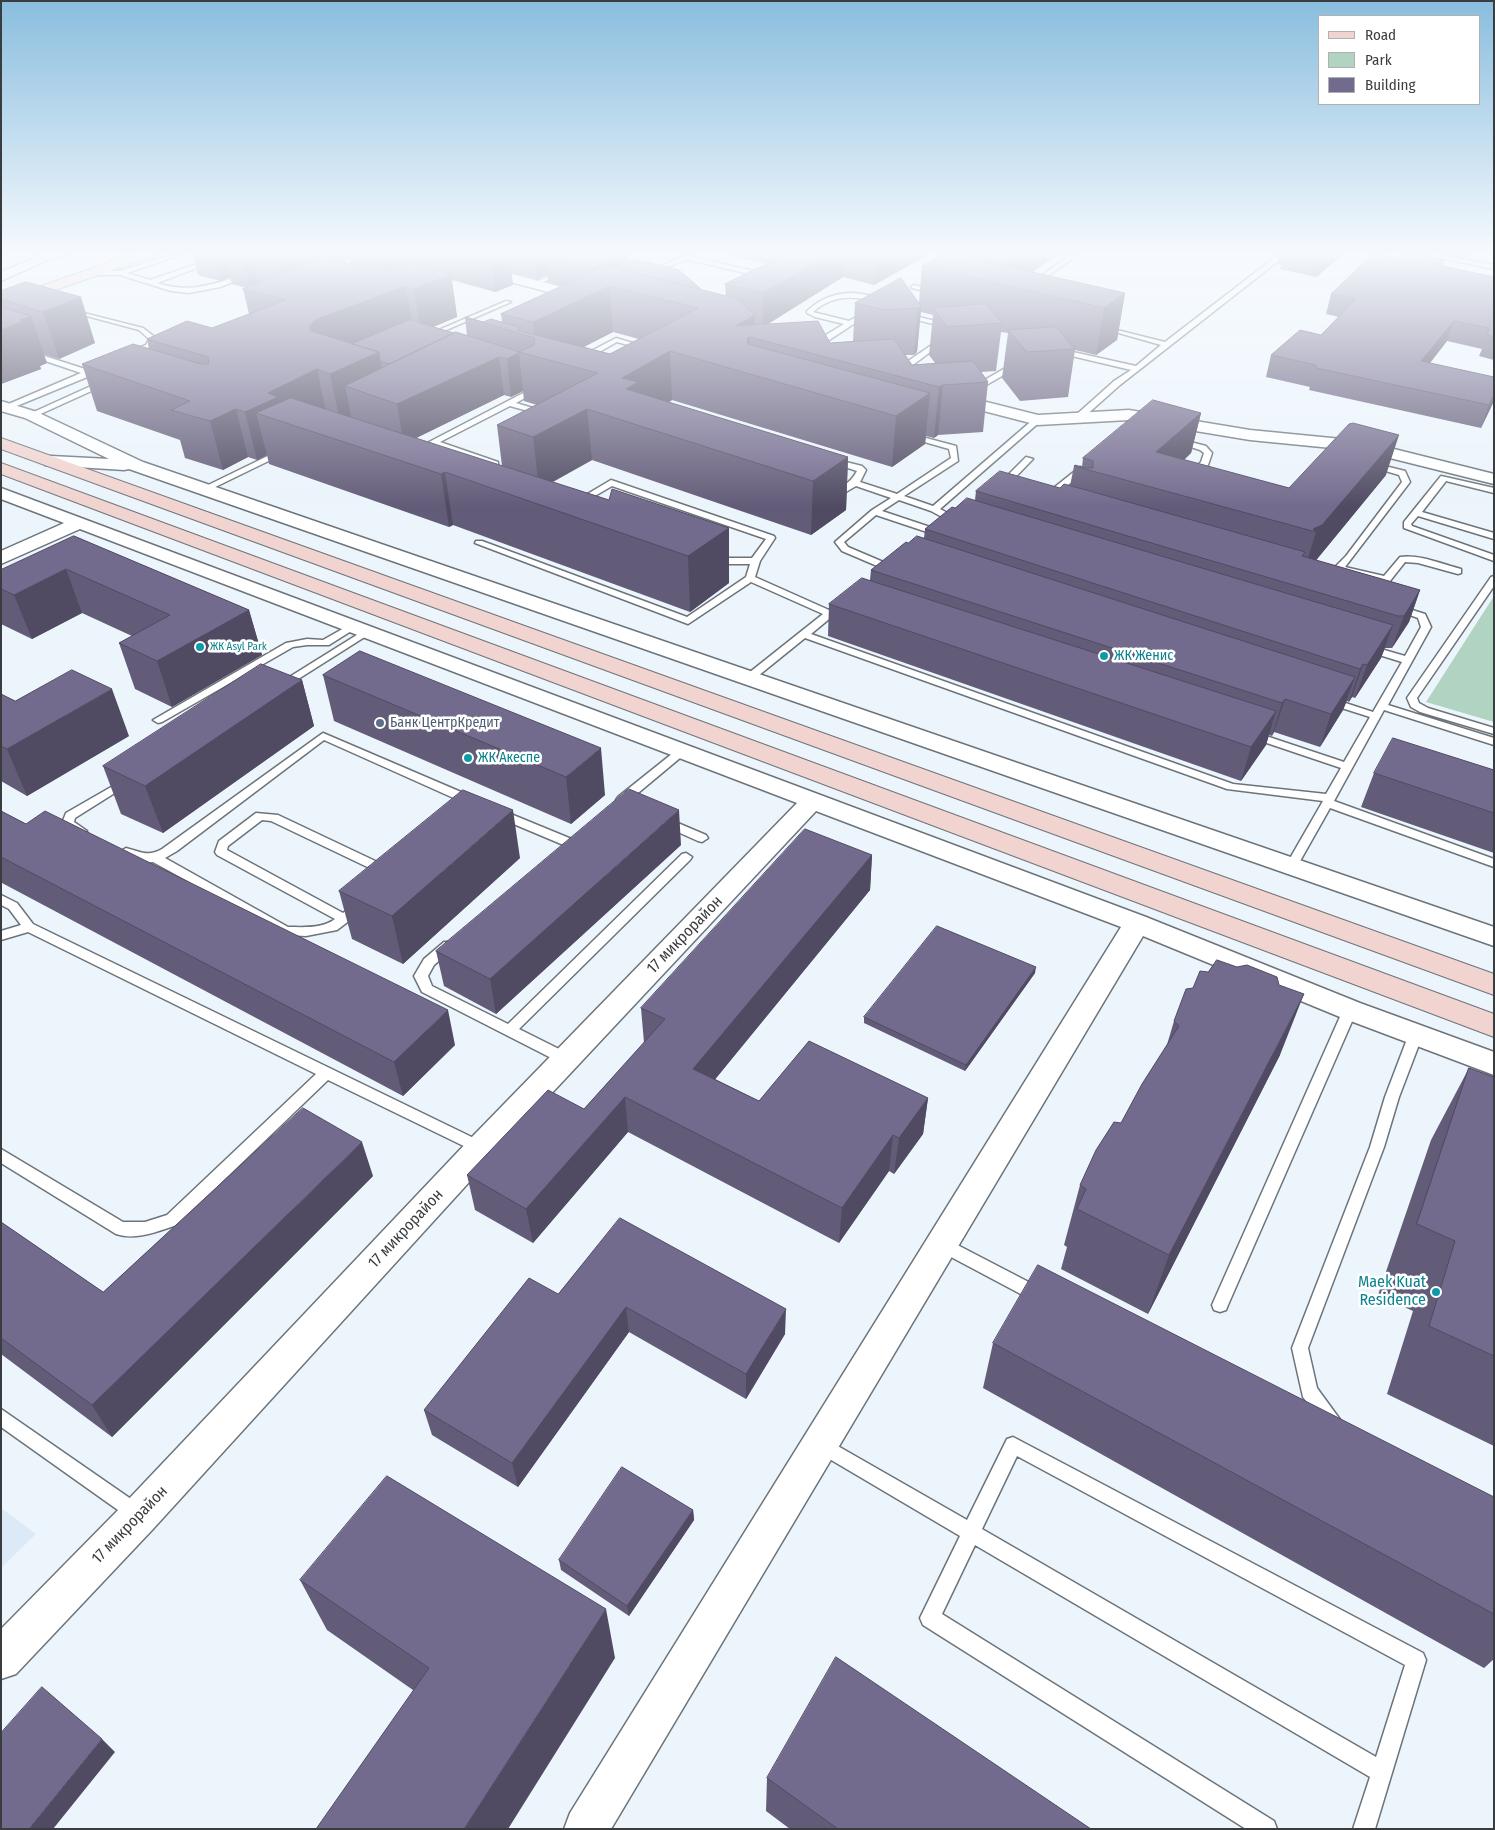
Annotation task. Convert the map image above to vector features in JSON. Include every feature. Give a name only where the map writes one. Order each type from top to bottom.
[{"type":"main road","points":[[1,443],[1494,985]]},
{"type":"main road","points":[[1,468],[1494,1026]]},
{"type":"main road","points":[[698,729],[723,705]]},
{"type":"street","points":[[888,380],[907,385]]},
{"type":"street","points":[[936,393],[1038,420],[1080,416],[1130,415],[1166,428],[1362,446],[1494,478]]},
{"type":"street","points":[[4,407],[31,415],[137,466],[1494,937]]},
{"type":"street","points":[[51,461],[137,466]]},
{"type":"street","points":[[142,494],[174,478]]},
{"type":"street","points":[[1,494],[1137,923],[1350,1010],[1494,1064]]},
{"type":"street","points":[[1,558],[79,523]]},
{"type":"street","name":"17 микрорайон","points":[[1,1659],[139,1516],[481,1148],[813,800]]},
{"type":"street","points":[[586,1829],[1137,923]]},
{"type":"lane","points":[[123,357],[149,346],[153,338],[151,336]]},
{"type":"lane","points":[[417,341],[428,336]]},
{"type":"lane","points":[[810,356],[835,336]]},
{"type":"lane","points":[[1138,336],[1166,344]]},
{"type":"lane","points":[[1080,416],[1117,383],[1176,336]]},
{"type":"lane","points":[[575,362],[616,340],[651,350]]},
{"type":"lane","points":[[888,380],[938,343]]},
{"type":"lane","points":[[1,344],[89,373]]},
{"type":"lane","points":[[1046,347],[1137,369]]},
{"type":"lane","points":[[4,407],[106,365]]},
{"type":"lane","points":[[955,399],[1017,365]]},
{"type":"lane","points":[[31,415],[112,380]]},
{"type":"lane","points":[[500,466],[433,442],[535,390],[527,387]]},
{"type":"lane","points":[[510,403],[551,417]]},
{"type":"lane","points":[[934,509],[1038,420]]},
{"type":"lane","points":[[1150,426],[1166,428],[1204,448],[1208,453],[1205,463],[1183,483]]},
{"type":"lane","points":[[891,569],[845,549],[839,542],[897,496],[955,459],[953,448],[905,434]]},
{"type":"lane","points":[[204,489],[292,447]]},
{"type":"lane","points":[[817,491],[827,494],[842,491],[855,483],[862,470],[823,456]]},
{"type":"lane","points":[[1007,494],[996,492],[1029,460]]},
{"type":"lane","points":[[1064,501],[1049,496],[1094,461]]},
{"type":"lane","points":[[1333,576],[1338,568],[1349,558],[1406,482],[1402,473],[1362,462]]},
{"type":"lane","points":[[1494,491],[1444,478],[1406,524],[1408,528],[1494,558]]},
{"type":"lane","points":[[479,543],[688,621],[750,578],[755,561],[771,538],[611,482],[570,507],[579,510]]},
{"type":"lane","points":[[855,483],[956,517],[971,526]]},
{"type":"lane","points":[[875,512],[936,535],[956,517]]},
{"type":"lane","points":[[1417,513],[1494,536]]},
{"type":"lane","points":[[707,555],[725,561],[755,561]]},
{"type":"lane","points":[[1372,593],[1404,559],[1418,560],[1458,571]]},
{"type":"lane","points":[[1338,568],[1387,579]]},
{"type":"lane","points":[[750,578],[830,614]]},
{"type":"lane","points":[[1494,579],[1412,698],[1414,705],[1424,710],[1494,731]]},
{"type":"lane","points":[[749,678],[847,600]]},
{"type":"lane","points":[[1291,867],[1426,627],[1422,616],[1384,605]]},
{"type":"lane","points":[[269,693],[360,629]]},
{"type":"lane","points":[[158,720],[290,645],[307,642],[325,644],[360,629]]},
{"type":"lane","points":[[805,635],[1231,787],[1328,801],[1494,863]]},
{"type":"lane","points":[[1360,646],[1407,660]]},
{"type":"lane","points":[[1319,697],[1494,742]]},
{"type":"lane","points":[[1244,732],[1348,767]]},
{"type":"lane","points":[[115,847],[141,859],[156,858],[173,848],[323,736],[483,806],[476,812]]},
{"type":"lane","points":[[620,805],[682,751]]},
{"type":"lane","points":[[90,835],[68,824],[70,816],[136,775]]},
{"type":"lane","points":[[492,810],[569,844]]},
{"type":"lane","points":[[344,919],[221,852],[224,844],[260,816],[274,818],[397,876],[389,882]]},
{"type":"lane","points":[[653,816],[702,838]]},
{"type":"lane","points":[[509,1031],[686,857]]},
{"type":"lane","points":[[156,858],[286,931],[306,932],[333,927],[367,900]]},
{"type":"lane","points":[[1,899],[13,906],[29,927],[481,1148]]},
{"type":"lane","points":[[1,936],[29,927]]},
{"type":"lane","points":[[459,937],[429,962],[421,976],[427,989],[566,1059]]},
{"type":"lane","points":[[1220,1305],[1350,1010]]},
{"type":"lane","points":[[1344,1436],[1308,1391],[1300,1348],[1377,1147],[1392,1097],[1416,1034]]},
{"type":"lane","points":[[1,1155],[120,1229],[145,1229],[172,1220],[326,1073]]},
{"type":"lane","points":[[942,1244],[1056,1305]]},
{"type":"lane","points":[[1,1417],[139,1516]]},
{"type":"lane","points":[[820,1444],[1380,1772]]},
{"type":"lane","points":[[1266,1829],[930,1618],[1013,1445],[1416,1660],[1364,1829]]},
{"type":"shaded area","points":[[1,1508],[36,1534],[1,1568]]},
{"type":"green space","points":[[1494,596],[1494,722],[1426,702]]},
{"type":"building","points":[[153,336],[328,336],[379,352],[330,374],[317,369],[268,393],[278,397],[245,412],[236,409],[210,421],[171,410],[190,401],[82,364],[133,344],[201,364],[209,364],[208,357],[147,339]]},
{"type":"building","points":[[370,336],[447,336],[390,364],[380,361],[379,352],[352,344]]},
{"type":"building","points":[[447,336],[470,336],[520,352],[507,359],[499,357],[397,404],[345,386]]},
{"type":"building","points":[[530,336],[542,336],[610,354],[644,336],[826,336],[830,343],[894,339],[912,365],[973,361],[988,382],[943,385],[939,387],[750,337],[747,338],[748,344],[930,393],[896,416],[670,351],[622,378],[638,382],[626,389],[848,457],[813,481],[587,409],[533,437],[497,425],[598,373],[519,352],[534,345],[535,338]]},
{"type":"building","points":[[1014,336],[1064,336],[1075,349],[1027,352]]},
{"type":"building","points":[[1293,336],[1441,336],[1421,361],[1494,377],[1494,395],[1489,405],[1316,368],[1316,365],[1271,355]]},
{"type":"building","points":[[291,398],[609,500],[612,489],[729,528],[688,556],[445,472],[441,474],[256,413]]},
{"type":"building","points":[[1153,400],[1201,413],[1156,452],[1289,488],[1349,424],[1353,423],[1399,435],[1322,525],[1313,529],[1316,532],[1074,466],[1093,468],[1093,461],[1083,458]]},
{"type":"building","points":[[1000,471],[1060,488],[1064,484],[1305,552],[1302,556],[1420,590],[1404,616],[1398,616],[976,491]]},
{"type":"building","points":[[967,498],[1393,625],[1367,665],[1363,664],[1360,669],[925,529],[952,507],[955,508]]},
{"type":"building","points":[[74,536],[249,610],[157,661],[119,643],[170,615],[66,569],[14,595],[1,589],[1,570]]},
{"type":"building","points":[[917,536],[1355,677],[1331,714],[1285,699],[1282,703],[871,570],[906,542],[908,543]]},
{"type":"building","points":[[862,578],[1276,711],[1251,747],[829,604]]},
{"type":"building","points":[[360,651],[601,748],[566,777],[323,675]]},
{"type":"building","points":[[261,664],[302,680],[145,786],[103,766]]},
{"type":"building","points":[[72,670],[112,689],[7,749],[1,746],[1,694],[15,701]]},
{"type":"building","points":[[1393,738],[1494,770],[1494,813],[1374,773]]},
{"type":"building","points":[[629,789],[679,810],[490,979],[436,951]]},
{"type":"building","points":[[463,790],[513,810],[392,916],[339,891]]},
{"type":"building","points":[[1,811],[26,824],[45,811],[448,1010],[394,1062],[1,857]]},
{"type":"building","points":[[805,829],[872,855],[693,1069],[759,1101],[809,1041],[928,1098],[899,1138],[893,1135],[842,1208],[625,1097],[526,1209],[467,1175],[548,1090],[584,1109],[665,1019],[641,1008]]},
{"type":"building","points":[[937,926],[1036,967],[966,1065],[864,1017]]},
{"type":"building","points":[[1217,960],[1237,967],[1247,965],[1277,977],[1279,985],[1304,994],[1169,1255],[1077,1209],[1086,1189],[1080,1185],[1096,1150],[1114,1122],[1121,1123],[1142,1084],[1179,1026],[1174,1021],[1186,989],[1193,988],[1200,971],[1208,972]]},
{"type":"building","points":[[1469,1068],[1494,1077],[1494,1356],[1429,1326],[1455,1241],[1417,1224]]},
{"type":"building","points":[[303,1108],[362,1142],[92,1405],[1,1338],[1,1222],[103,1292]]},
{"type":"building","points":[[620,1218],[786,1309],[746,1374],[626,1307],[512,1463],[424,1410],[529,1278],[558,1294]]},
{"type":"building","points":[[1038,1265],[1494,1497],[1494,1614],[993,1343]]},
{"type":"building","points":[[622,1467],[693,1510],[627,1606],[559,1560]]},
{"type":"building","points":[[387,1476],[606,1609],[464,1829],[316,1829],[429,1668],[300,1580]]},
{"type":"building","points":[[836,1657],[1091,1829],[838,1829],[767,1778]]},
{"type":"building","points":[[42,1687],[102,1739],[29,1829],[1,1829],[1,1733]]},
{"type":"place","name":"ЖК Asyl Park","points":[[200,647]]},
{"type":"place","name":"ЖК Женис","points":[[1104,656]]},
{"type":"place","name":"Банк ЦентрКредит","points":[[380,723]]},
{"type":"place","name":"ЖК Акеспе","points":[[468,758]]},
{"type":"place","name":"Maek Kuat Residence","points":[[1436,1292]]}]
